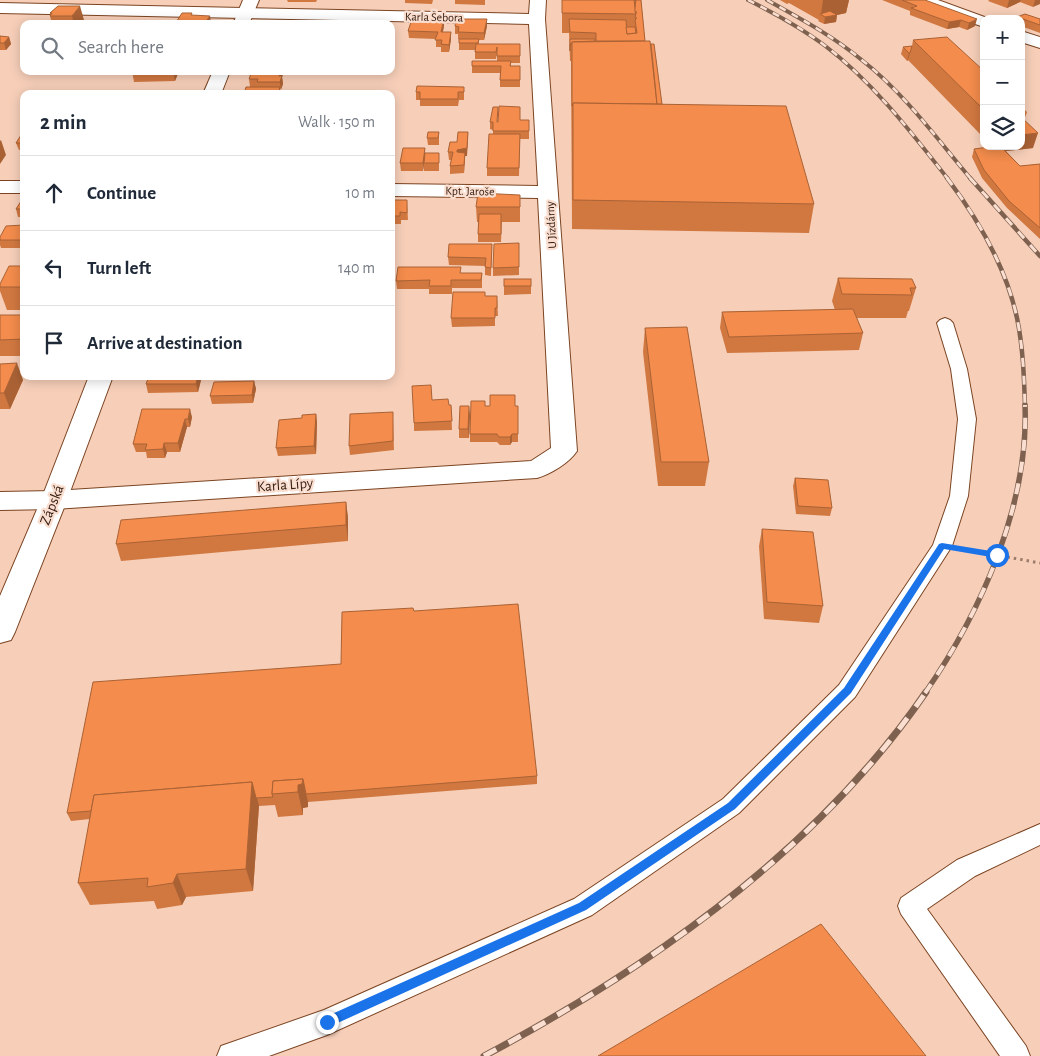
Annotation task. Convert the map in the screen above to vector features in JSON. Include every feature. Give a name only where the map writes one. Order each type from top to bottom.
[{"type":"street","points":[[923,0],[980,21]]},
{"type":"street","name":"Karla Šebora","points":[[0,8],[246,12],[538,9]]},
{"type":"street","name":"U Jízdárny","points":[[538,9],[564,451]]},
{"type":"street","points":[[1025,37],[1040,43]]},
{"type":"street","points":[[214,90],[220,75]]},
{"type":"street","points":[[0,187],[20,187]]},
{"type":"street","name":"Kpt. Jaroše","points":[[395,190],[549,192]]},
{"type":"street","name":"Zápská","points":[[0,632],[54,500],[99,380]]},
{"type":"street","name":"Karla Lípy","points":[[0,502],[537,469],[564,451]]},
{"type":"lane","points":[[230,1056],[327,1022],[582,907],[731,806],[847,691],[942,546],[959,496],[967,419],[959,369],[945,322]]},
{"type":"lane","points":[[1016,1056],[910,906],[966,868],[1040,834]]},
{"type":"path","points":[[942,546],[1040,563]]},
{"type":"building","points":[[562,0],[634,0],[636,14],[562,13]]},
{"type":"building","points":[[636,0],[641,0],[645,41],[596,41],[596,33],[570,32],[569,19],[626,20],[627,34],[637,33],[635,20],[637,18],[635,18],[637,12],[635,12]]},
{"type":"building","points":[[902,0],[925,0],[977,19],[969,23],[961,20],[949,22],[911,8],[917,6]]},
{"type":"building","points":[[58,6],[80,6],[72,16],[50,16],[52,13],[50,13]]},
{"type":"building","points":[[830,11],[837,15],[825,17],[820,14]]},
{"type":"building","points":[[182,13],[210,16],[207,20],[178,20]]},
{"type":"building","points":[[1025,14],[1040,19],[1040,25],[1025,20],[1025,15],[1022,15]]},
{"type":"building","points":[[415,18],[444,19],[441,32],[451,32],[449,45],[441,44],[442,40],[435,40],[438,32],[408,31],[411,22],[414,22]]},
{"type":"building","points":[[456,19],[487,19],[484,33],[458,32],[459,27],[455,26]]},
{"type":"building","points":[[626,27],[635,27],[636,33],[627,34]]},
{"type":"building","points":[[0,36],[9,37],[4,43],[0,43]]},
{"type":"building","points":[[947,37],[980,67],[980,106],[913,40]]},
{"type":"building","points":[[459,39],[479,39],[478,43],[459,43]]},
{"type":"building","points":[[570,39],[595,39],[595,41],[572,42],[570,44]]},
{"type":"building","points":[[650,41],[657,104],[573,103],[572,106],[572,42]]},
{"type":"building","points":[[476,44],[520,44],[520,56],[497,56],[497,47],[496,52],[475,52]]},
{"type":"building","points":[[651,44],[654,44],[662,104],[657,104]]},
{"type":"building","points":[[912,46],[910,53],[903,47]]},
{"type":"building","points":[[472,61],[511,61],[510,66],[520,66],[520,80],[500,80],[501,66],[472,66]]},
{"type":"building","points":[[250,75],[282,76],[280,82],[257,82],[258,79],[249,79]]},
{"type":"building","points":[[417,86],[464,87],[464,92],[458,92],[458,99],[420,99],[420,92],[416,92]]},
{"type":"building","points":[[246,87],[280,87],[279,90],[245,90]]},
{"type":"building","points":[[573,103],[786,106],[814,204],[573,200]]},
{"type":"building","points":[[499,106],[520,107],[520,120],[529,120],[529,131],[493,131],[493,122],[490,122],[493,107],[498,107],[498,122]]},
{"type":"building","points":[[1025,121],[1038,133],[1025,135]]},
{"type":"building","points":[[428,132],[439,132],[438,138],[427,138]]},
{"type":"building","points":[[458,132],[468,132],[467,148],[457,150],[457,152],[465,153],[464,165],[450,166],[453,152],[448,152],[450,142],[457,142]]},
{"type":"building","points":[[489,134],[520,134],[519,168],[487,168]]},
{"type":"building","points":[[403,148],[425,148],[423,163],[400,163]]},
{"type":"building","points":[[974,149],[1004,150],[1020,166],[1040,164],[1040,228],[1009,201],[984,170]]},
{"type":"building","points":[[425,153],[439,153],[439,163],[424,163]]},
{"type":"building","points":[[478,193],[520,195],[520,207],[476,207]]},
{"type":"building","points":[[395,200],[407,200],[407,213],[400,212],[400,216],[395,216]]},
{"type":"building","points":[[479,214],[501,214],[501,234],[478,234]]},
{"type":"building","points":[[20,225],[20,240],[0,240],[6,226]]},
{"type":"building","points":[[519,243],[519,267],[493,268],[494,244]]},
{"type":"building","points":[[449,244],[492,244],[491,268],[485,267],[486,258],[448,257]]},
{"type":"building","points":[[9,266],[20,266],[20,287],[0,287]]},
{"type":"building","points":[[398,267],[461,267],[460,273],[482,273],[481,280],[451,280],[451,286],[429,286],[430,280],[396,281]]},
{"type":"building","points":[[838,278],[912,279],[916,288],[910,288],[912,295],[842,294]]},
{"type":"building","points":[[504,279],[531,279],[531,286],[504,286]]},
{"type":"building","points":[[453,292],[485,292],[485,296],[497,296],[495,318],[451,318]]},
{"type":"building","points":[[853,309],[863,333],[729,337],[722,312]]},
{"type":"building","points":[[0,315],[20,315],[20,339],[0,340]]},
{"type":"building","points":[[687,327],[709,462],[661,462],[645,328]]},
{"type":"building","points":[[17,363],[4,393],[0,393],[0,364]]},
{"type":"building","points":[[148,380],[197,380],[196,384],[146,384]]},
{"type":"building","points":[[254,381],[252,395],[210,396],[214,382]]},
{"type":"building","points":[[431,385],[432,400],[448,399],[449,405],[451,405],[452,421],[414,423],[412,386]]},
{"type":"building","points":[[490,395],[515,395],[515,406],[518,406],[518,434],[512,434],[510,437],[499,437],[497,434],[470,434],[471,401],[485,401],[485,406],[490,406]]},
{"type":"building","points":[[460,406],[469,406],[468,429],[459,429]]},
{"type":"building","points":[[142,409],[190,409],[178,443],[164,443],[163,449],[145,450],[147,444],[133,444]]},
{"type":"building","points":[[393,412],[393,441],[349,446],[350,414]]},
{"type":"building","points":[[316,414],[314,446],[276,448],[279,420],[302,418],[302,415]]},
{"type":"building","points":[[795,478],[828,480],[832,508],[798,506]]},
{"type":"building","points":[[346,502],[346,525],[116,544],[121,520]]},
{"type":"building","points":[[762,529],[813,532],[823,606],[767,602]]},
{"type":"building","points":[[518,604],[537,776],[306,794],[303,779],[273,781],[273,797],[256,798],[252,782],[94,795],[91,811],[67,813],[93,682],[341,664],[342,612],[413,608],[414,611]]},
{"type":"building","points":[[303,779],[302,784],[298,785],[298,792],[272,794],[273,781]]},
{"type":"building","points":[[252,782],[246,869],[177,874],[173,883],[147,887],[148,878],[78,883],[94,795]]},
{"type":"building","points":[[821,924],[926,1056],[598,1056]]},
{"type":"railway","points":[[748,0],[806,32],[842,59],[875,91],[948,179]]},
{"type":"railway","points":[[767,0],[852,52],[893,87],[971,179]]},
{"type":"railway","points":[[947,178],[980,227],[1006,280],[1019,329],[1025,406]]},
{"type":"railway","points":[[970,178],[1040,256]]},
{"type":"railway","points":[[925,693],[965,628],[998,556],[1010,519],[1019,481],[1024,443],[1025,406]]},
{"type":"railway","points":[[484,1056],[608,984],[669,943],[727,900],[783,853],[835,803],[883,749],[926,692]]},
{"type":"route","points":[[327,1022],[582,907],[731,806],[847,691],[942,546],[997,555]]}]
